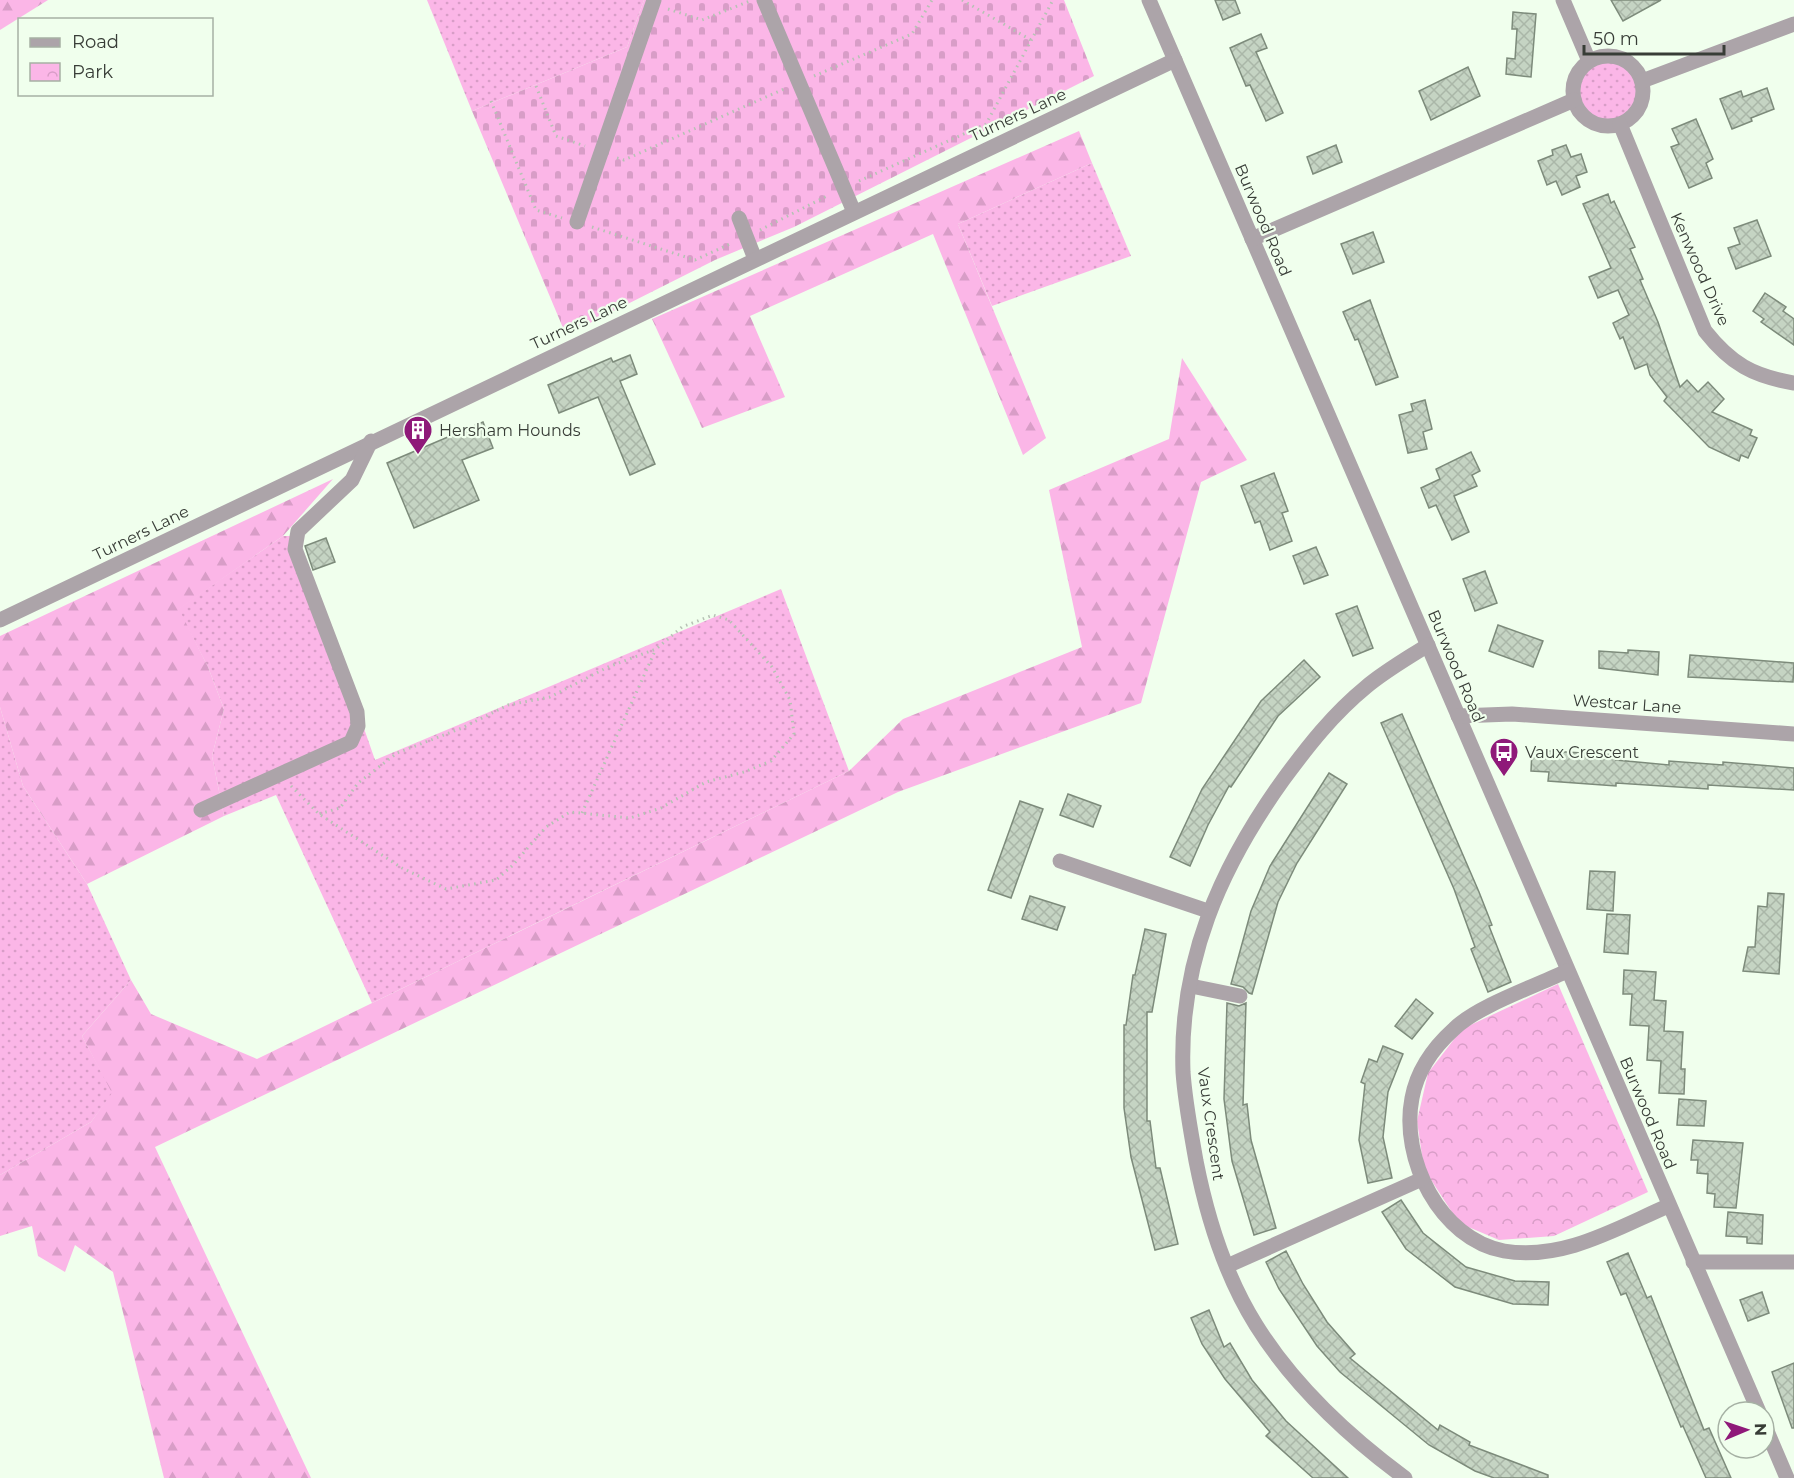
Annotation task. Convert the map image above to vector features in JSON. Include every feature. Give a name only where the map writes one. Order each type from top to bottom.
[{"type":"street","points":[[764,0],[854,212]]},
{"type":"street","name":"Burwood Road","points":[[1149,0],[1754,1400]]},
{"type":"street","points":[[1563,0],[1589,61]]},
{"type":"street","points":[[577,222],[653,2]]},
{"type":"street","points":[[1642,81],[1794,24]]},
{"type":"street","points":[[1604,55],[1624,59],[1635,67],[1642,81],[1642,103],[1630,118],[1620,124],[1605,126],[1594,124],[1586,119],[1574,100],[1574,80],[1589,61],[1604,55]]},
{"type":"street","name":"Turners Lane","points":[[0,620],[371,441],[1175,60]]},
{"type":"street","points":[[1252,239],[1574,100]]},
{"type":"street","name":"Kenwood Drive","points":[[1620,124],[1705,332],[1723,354],[1743,368],[1769,379],[1794,383]]},
{"type":"street","points":[[739,218],[755,259]]},
{"type":"street","points":[[201,810],[351,742],[357,726],[357,712],[295,549],[298,531],[352,480],[371,441]]},
{"type":"street","name":"Vaux Crescent","points":[[1405,1478],[1365,1449],[1312,1398],[1256,1326],[1227,1266],[1204,1200],[1189,1123],[1184,1073],[1191,986],[1209,911],[1247,831],[1316,735],[1368,685],[1428,645]]},
{"type":"street","name":"Westcar Lane","points":[[1458,716],[1512,714],[1794,734]]},
{"type":"street","points":[[1060,861],[1209,911]]},
{"type":"street","points":[[1567,971],[1473,1016],[1456,1027],[1430,1057],[1412,1099],[1414,1153],[1422,1179],[1447,1219],[1472,1239],[1503,1251],[1545,1253],[1575,1246],[1668,1206]]},
{"type":"street","points":[[1191,986],[1240,996]]},
{"type":"street","points":[[1227,1266],[1422,1179]]},
{"type":"street","points":[[1693,1262],[1794,1262]]},
{"type":"street","points":[[1776,1449],[1789,1476]]},
{"type":"path","points":[[653,2],[702,20],[753,0]]},
{"type":"path","points":[[536,86],[556,136],[624,160],[912,34],[932,0]]},
{"type":"path","points":[[962,0],[1031,40]]},
{"type":"path","points":[[491,101],[536,210],[695,260],[844,187],[986,124],[1053,0]]},
{"type":"path","points":[[279,774],[319,814],[402,868],[446,889],[496,880],[512,866],[546,827],[570,812],[630,818],[661,807],[706,782],[744,772],[771,761],[794,734],[790,700],[772,667],[729,620],[713,615],[682,627],[656,649],[608,667],[550,697],[508,705],[462,728],[397,753],[358,783],[340,808],[319,814]]},
{"type":"path","points":[[582,813],[656,649]]},
{"type":"green space","points":[[0,0],[48,0],[18,18],[0,30]]},
{"type":"green space","points":[[427,0],[644,0],[627,47],[472,111]]},
{"type":"green space","points":[[644,0],[1064,0],[1094,76],[794,227],[715,260],[566,335],[472,111],[627,47]]},
{"type":"green space","points":[[1603,62],[1615,62],[1630,70],[1638,85],[1638,97],[1630,112],[1615,120],[1603,120],[1588,112],[1580,97],[1580,85],[1588,70]]},
{"type":"green space","points":[[1079,131],[1092,163],[958,224],[1046,438],[1023,455],[933,234],[750,316],[785,397],[702,428],[652,319]]},
{"type":"green space","points":[[1092,163],[1131,256],[992,306],[958,224]]},
{"type":"green space","points":[[1182,358],[1247,460],[1201,482],[1141,703],[898,792],[155,1147],[311,1478],[164,1478],[113,1272],[75,1245],[65,1272],[38,1256],[32,1226],[0,1236],[0,1175],[91,1122],[112,1093],[82,1036],[131,980],[151,1014],[257,1059],[849,771],[903,719],[1082,647],[1049,490],[1169,439]]},
{"type":"green space","points":[[333,479],[283,536],[179,609],[208,667],[224,709],[212,756],[224,816],[87,884],[23,786],[0,707],[0,636]]},
{"type":"green space","points":[[283,536],[297,536],[375,760],[781,589],[849,771],[372,1003],[276,795],[224,816],[212,756],[224,709],[208,667],[178,609]]},
{"type":"green space","points":[[0,707],[23,786],[87,884],[131,980],[82,1036],[113,1093],[91,1122],[0,1175]]},
{"type":"green space","points":[[1558,984],[1648,1192],[1554,1236],[1499,1240],[1459,1223],[1424,1169],[1417,1121],[1428,1073],[1462,1029]]},
{"type":"building","points":[[1215,0],[1235,0],[1240,13],[1223,20]]},
{"type":"building","points":[[1611,0],[1661,0],[1623,21]]},
{"type":"building","points":[[1513,12],[1536,14],[1531,77],[1506,74],[1507,58],[1515,59],[1517,29],[1512,29]]},
{"type":"building","points":[[1261,34],[1267,48],[1256,52],[1283,113],[1266,121],[1250,85],[1246,86],[1230,48]]},
{"type":"building","points":[[1468,67],[1480,96],[1431,120],[1419,91]]},
{"type":"building","points":[[1767,88],[1774,109],[1732,129],[1720,99],[1741,91],[1743,97]]},
{"type":"building","points":[[1696,119],[1713,159],[1706,163],[1712,178],[1689,188],[1671,147],[1679,144],[1672,129]]},
{"type":"building","points":[[1336,145],[1342,162],[1313,174],[1307,157]]},
{"type":"building","points":[[1566,145],[1571,157],[1581,154],[1587,172],[1576,176],[1580,187],[1562,195],[1556,181],[1547,185],[1538,161],[1553,155],[1552,150]]},
{"type":"building","points":[[1608,194],[1611,203],[1614,201],[1635,247],[1630,249],[1643,279],[1640,280],[1658,322],[1680,387],[1687,380],[1698,392],[1708,382],[1724,399],[1712,412],[1752,430],[1750,435],[1757,438],[1748,458],[1741,455],[1739,461],[1709,447],[1664,401],[1667,397],[1650,375],[1647,364],[1635,369],[1623,337],[1620,339],[1613,323],[1629,315],[1618,290],[1598,298],[1589,277],[1611,268],[1583,204]]},
{"type":"building","points":[[1757,220],[1771,256],[1736,269],[1728,248],[1740,244],[1734,228]]},
{"type":"building","points":[[1373,232],[1384,262],[1353,274],[1341,244]]},
{"type":"building","points":[[1765,293],[1786,307],[1783,311],[1794,319],[1794,345],[1761,322],[1764,319],[1753,311]]},
{"type":"building","points":[[1370,300],[1398,377],[1376,385],[1358,339],[1355,340],[1343,312]]},
{"type":"building","points":[[630,355],[637,374],[620,381],[655,464],[630,475],[598,397],[559,413],[548,385],[611,358],[613,362]]},
{"type":"building","points":[[1425,400],[1432,429],[1423,432],[1427,449],[1408,453],[1399,415],[1413,411],[1411,404]]},
{"type":"building","points":[[483,422],[493,448],[462,460],[479,500],[414,528],[387,463]]},
{"type":"building","points":[[1471,452],[1480,471],[1472,475],[1477,486],[1454,496],[1469,532],[1452,540],[1436,505],[1429,508],[1421,488],[1440,479],[1436,469]]},
{"type":"building","points":[[1274,473],[1288,511],[1282,513],[1292,541],[1270,550],[1260,521],[1255,523],[1241,486]]},
{"type":"building","points":[[326,538],[335,562],[313,570],[305,546]]},
{"type":"building","points":[[1316,547],[1328,575],[1304,584],[1293,556]]},
{"type":"building","points":[[1485,571],[1497,603],[1475,611],[1463,579]]},
{"type":"building","points":[[1357,606],[1373,648],[1353,656],[1336,614]]},
{"type":"building","points":[[1498,625],[1543,641],[1533,667],[1489,651]]},
{"type":"building","points":[[1628,650],[1659,652],[1658,675],[1599,668],[1599,651],[1628,653]]},
{"type":"building","points":[[1690,655],[1794,663],[1793,682],[1688,677]]},
{"type":"building","points":[[1304,660],[1320,677],[1278,716],[1231,787],[1229,786],[1190,866],[1170,857],[1202,789],[1261,701]]},
{"type":"building","points":[[1402,714],[1479,892],[1492,925],[1489,926],[1511,982],[1488,992],[1471,949],[1475,947],[1454,889],[1381,723]]},
{"type":"building","points":[[1532,750],[1616,755],[1616,760],[1669,765],[1669,761],[1723,765],[1723,762],[1794,768],[1794,790],[1708,785],[1708,789],[1616,783],[1616,786],[1548,781],[1549,772],[1531,771]]},
{"type":"building","points":[[1329,773],[1347,784],[1297,863],[1278,902],[1252,994],[1249,993],[1243,987],[1231,984],[1251,911],[1270,866]]},
{"type":"building","points":[[1068,794],[1101,806],[1093,827],[1060,815]]},
{"type":"building","points":[[1020,801],[1043,809],[1011,898],[988,890]]},
{"type":"building","points":[[1590,871],[1615,872],[1613,911],[1587,909]]},
{"type":"building","points":[[1768,893],[1784,894],[1779,974],[1743,971],[1748,947],[1755,947],[1758,906],[1767,907]]},
{"type":"building","points":[[1030,896],[1065,907],[1057,930],[1022,919]]},
{"type":"building","points":[[1607,914],[1630,915],[1628,954],[1604,952]]},
{"type":"building","points":[[1145,929],[1166,934],[1152,1012],[1147,1012],[1147,1121],[1150,1121],[1156,1168],[1160,1168],[1178,1244],[1155,1250],[1131,1157],[1124,1108],[1124,1025],[1126,1025],[1133,975],[1135,975]]},
{"type":"building","points":[[1624,970],[1656,972],[1654,1000],[1666,1001],[1664,1031],[1683,1032],[1681,1069],[1685,1069],[1684,1094],[1659,1093],[1661,1061],[1647,1060],[1649,1026],[1630,1025],[1632,994],[1623,994]]},
{"type":"building","points":[[1416,999],[1433,1013],[1412,1039],[1395,1026]]},
{"type":"building","points":[[1227,1003],[1239,1006],[1246,1003],[1243,1105],[1247,1104],[1251,1140],[1276,1228],[1254,1235],[1232,1161],[1224,1099]]},
{"type":"building","points":[[1383,1046],[1403,1054],[1388,1092],[1383,1137],[1392,1178],[1368,1183],[1359,1140],[1365,1084],[1361,1082],[1369,1059],[1377,1062]]},
{"type":"building","points":[[1679,1099],[1706,1101],[1704,1126],[1677,1125]]},
{"type":"building","points":[[1693,1140],[1743,1143],[1736,1208],[1714,1207],[1715,1194],[1707,1193],[1708,1174],[1697,1173],[1698,1160],[1691,1160]]},
{"type":"building","points":[[1401,1200],[1423,1233],[1466,1267],[1515,1281],[1549,1282],[1548,1305],[1513,1304],[1455,1287],[1406,1249],[1382,1212]]},
{"type":"building","points":[[1728,1212],[1763,1215],[1762,1244],[1747,1243],[1747,1237],[1726,1236]]},
{"type":"building","points":[[1286,1251],[1327,1322],[1355,1354],[1350,1358],[1438,1430],[1440,1425],[1470,1442],[1469,1445],[1548,1475],[1548,1478],[1494,1478],[1475,1471],[1429,1445],[1340,1372],[1317,1346],[1279,1289],[1266,1262]]},
{"type":"building","points":[[1628,1253],[1647,1298],[1651,1296],[1704,1430],[1709,1428],[1716,1444],[1716,1460],[1723,1460],[1731,1478],[1706,1478],[1683,1426],[1681,1427],[1626,1293],[1621,1295],[1607,1262]]},
{"type":"building","points":[[1762,1292],[1769,1313],[1748,1321],[1740,1300]]},
{"type":"building","points":[[1209,1310],[1224,1347],[1230,1343],[1252,1380],[1286,1421],[1348,1478],[1313,1478],[1266,1436],[1270,1432],[1225,1379],[1202,1344],[1191,1318]]},
{"type":"building","points":[[1794,1363],[1794,1428],[1792,1428],[1772,1372]]},
{"type":"place","name":"Hersham Hounds","points":[[418,456]]},
{"type":"place","name":"Vaux Crescent","points":[[1504,778]]}]
